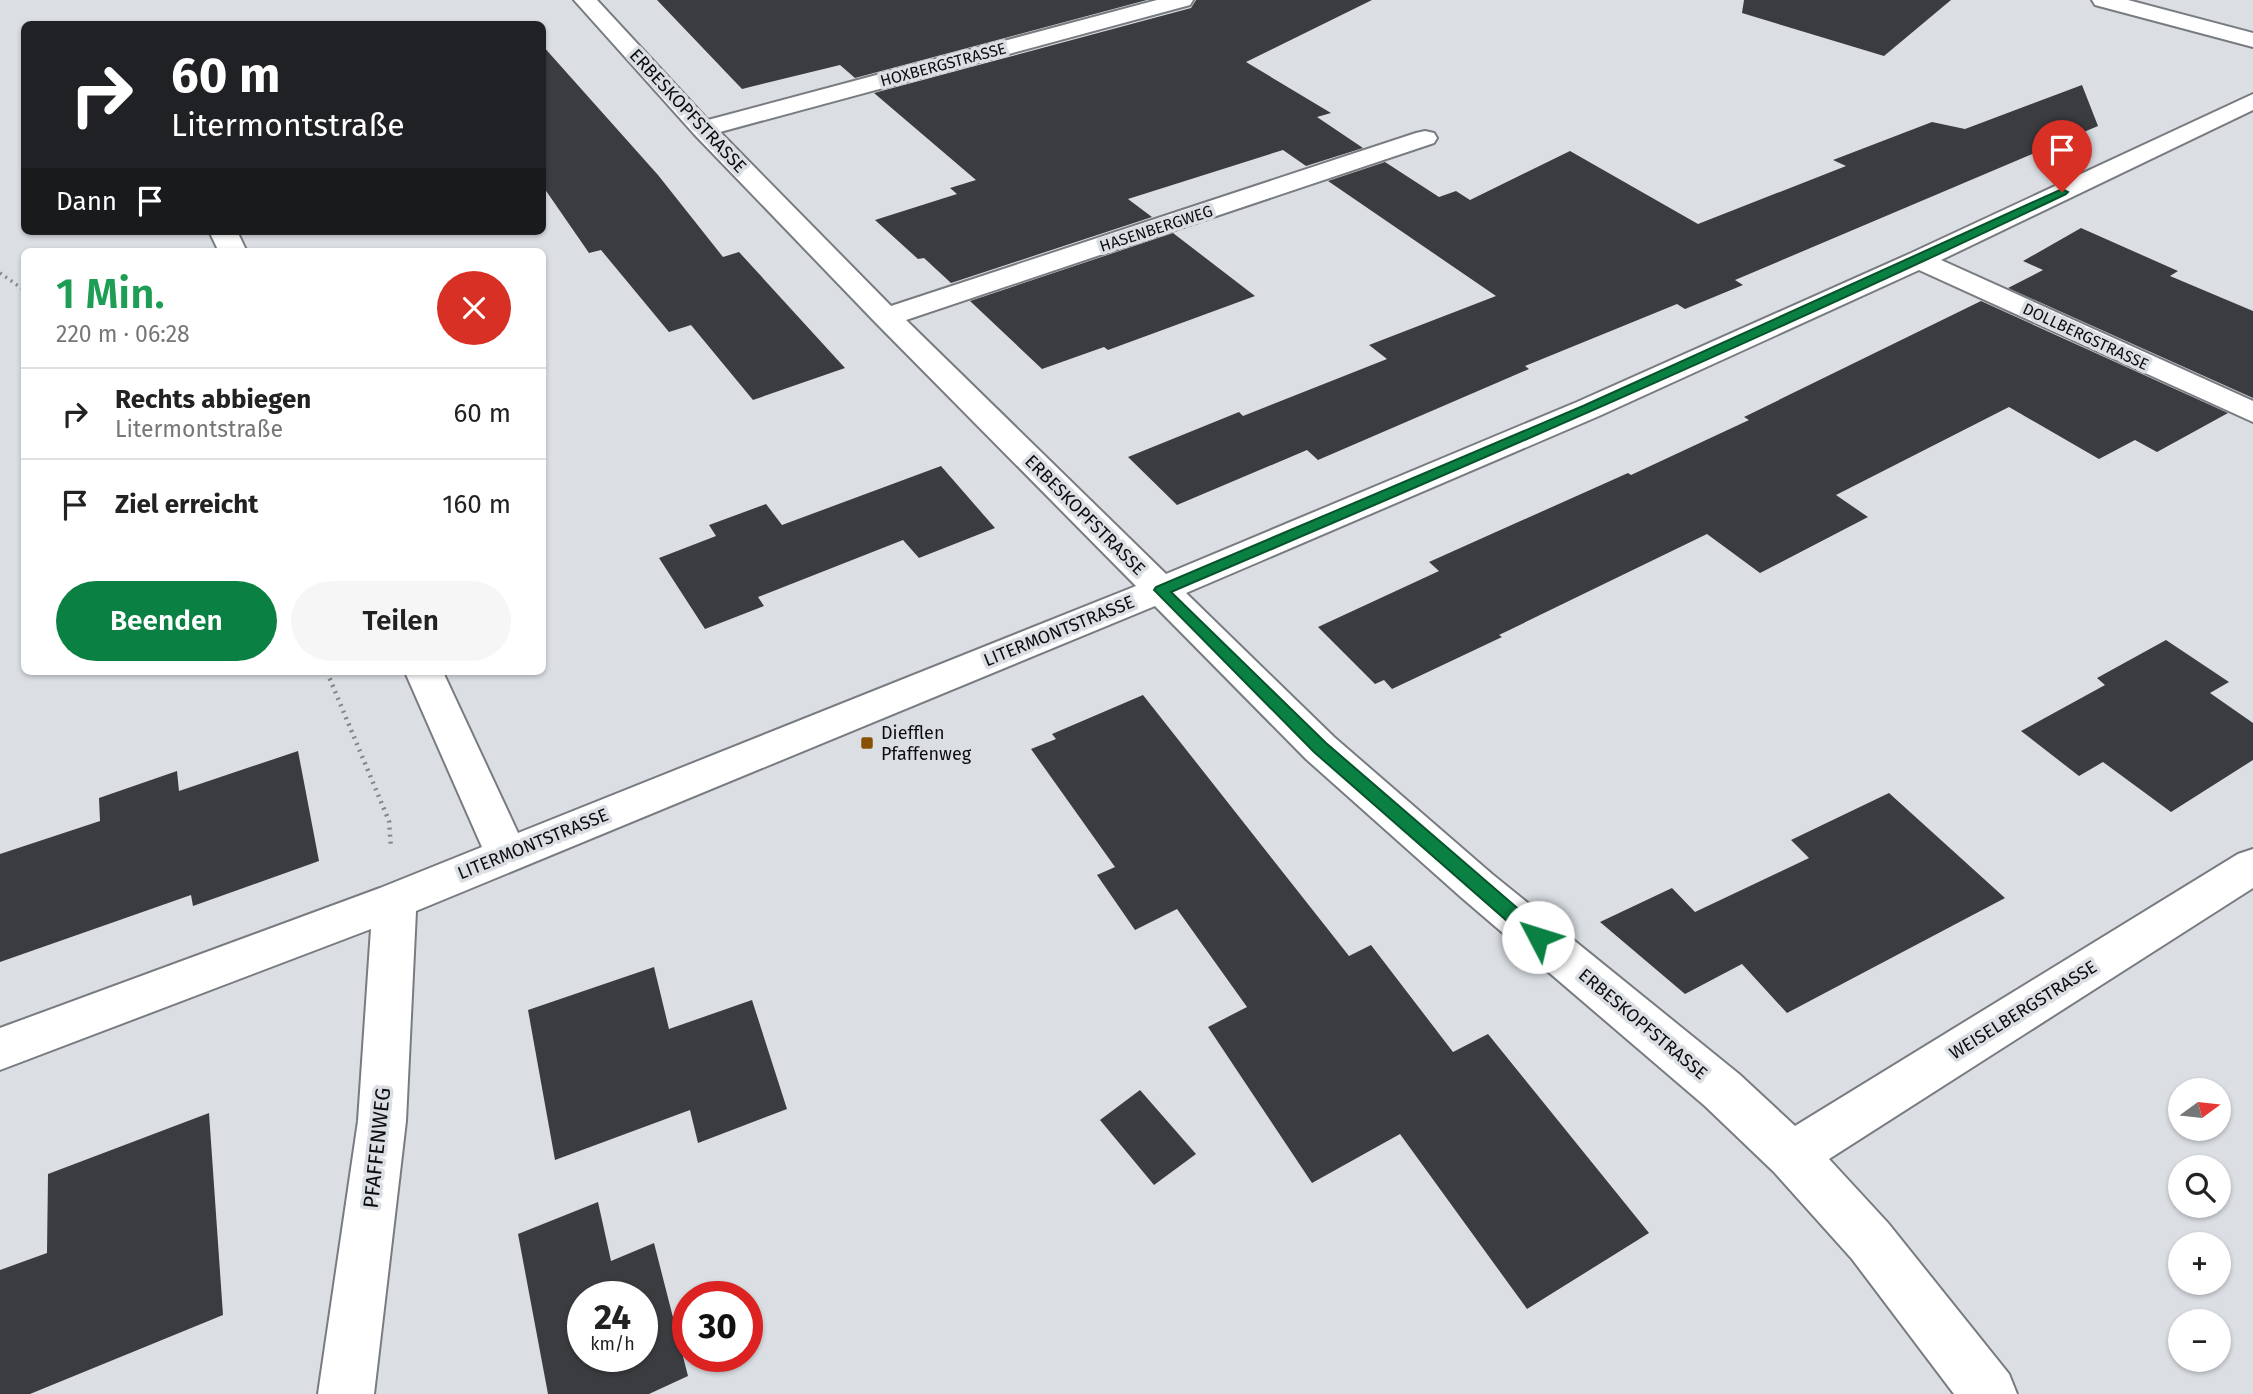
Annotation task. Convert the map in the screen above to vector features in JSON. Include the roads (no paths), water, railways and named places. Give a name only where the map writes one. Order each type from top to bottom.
[{"type":"street","name":"ERBESKOPFSTRASSE","points":[[585,0],[703,129],[886,317],[1320,748],[1477,886],[1722,1090],[1792,1155],[1870,1241],[1989,1394]]},
{"type":"street","name":"HOXBERGSTRASSE","points":[[703,129],[1182,0]]},
{"type":"street","points":[[2102,0],[2253,40]]},
{"type":"street","name":"LITERMONTSTRASSE","points":[[0,1049],[395,901],[1161,590],[1588,409],[1919,260],[2253,101]]},
{"type":"street","name":"HASENBERGWEG","points":[[886,317],[1425,138]]},
{"type":"street","name":"DOLLBERGSTRASSE","points":[[1919,260],[2253,413]]},
{"type":"street","points":[[425,675],[506,854]]},
{"type":"street","name":"WEISELBERGSTRASSE","points":[[1792,1155],[2253,866]]},
{"type":"street","name":"PFAFFENWEG","points":[[346,1394],[382,1121],[395,901]]},
{"type":"place","name":"Diefflen Pfaffenweg","points":[[867,743]]}]
